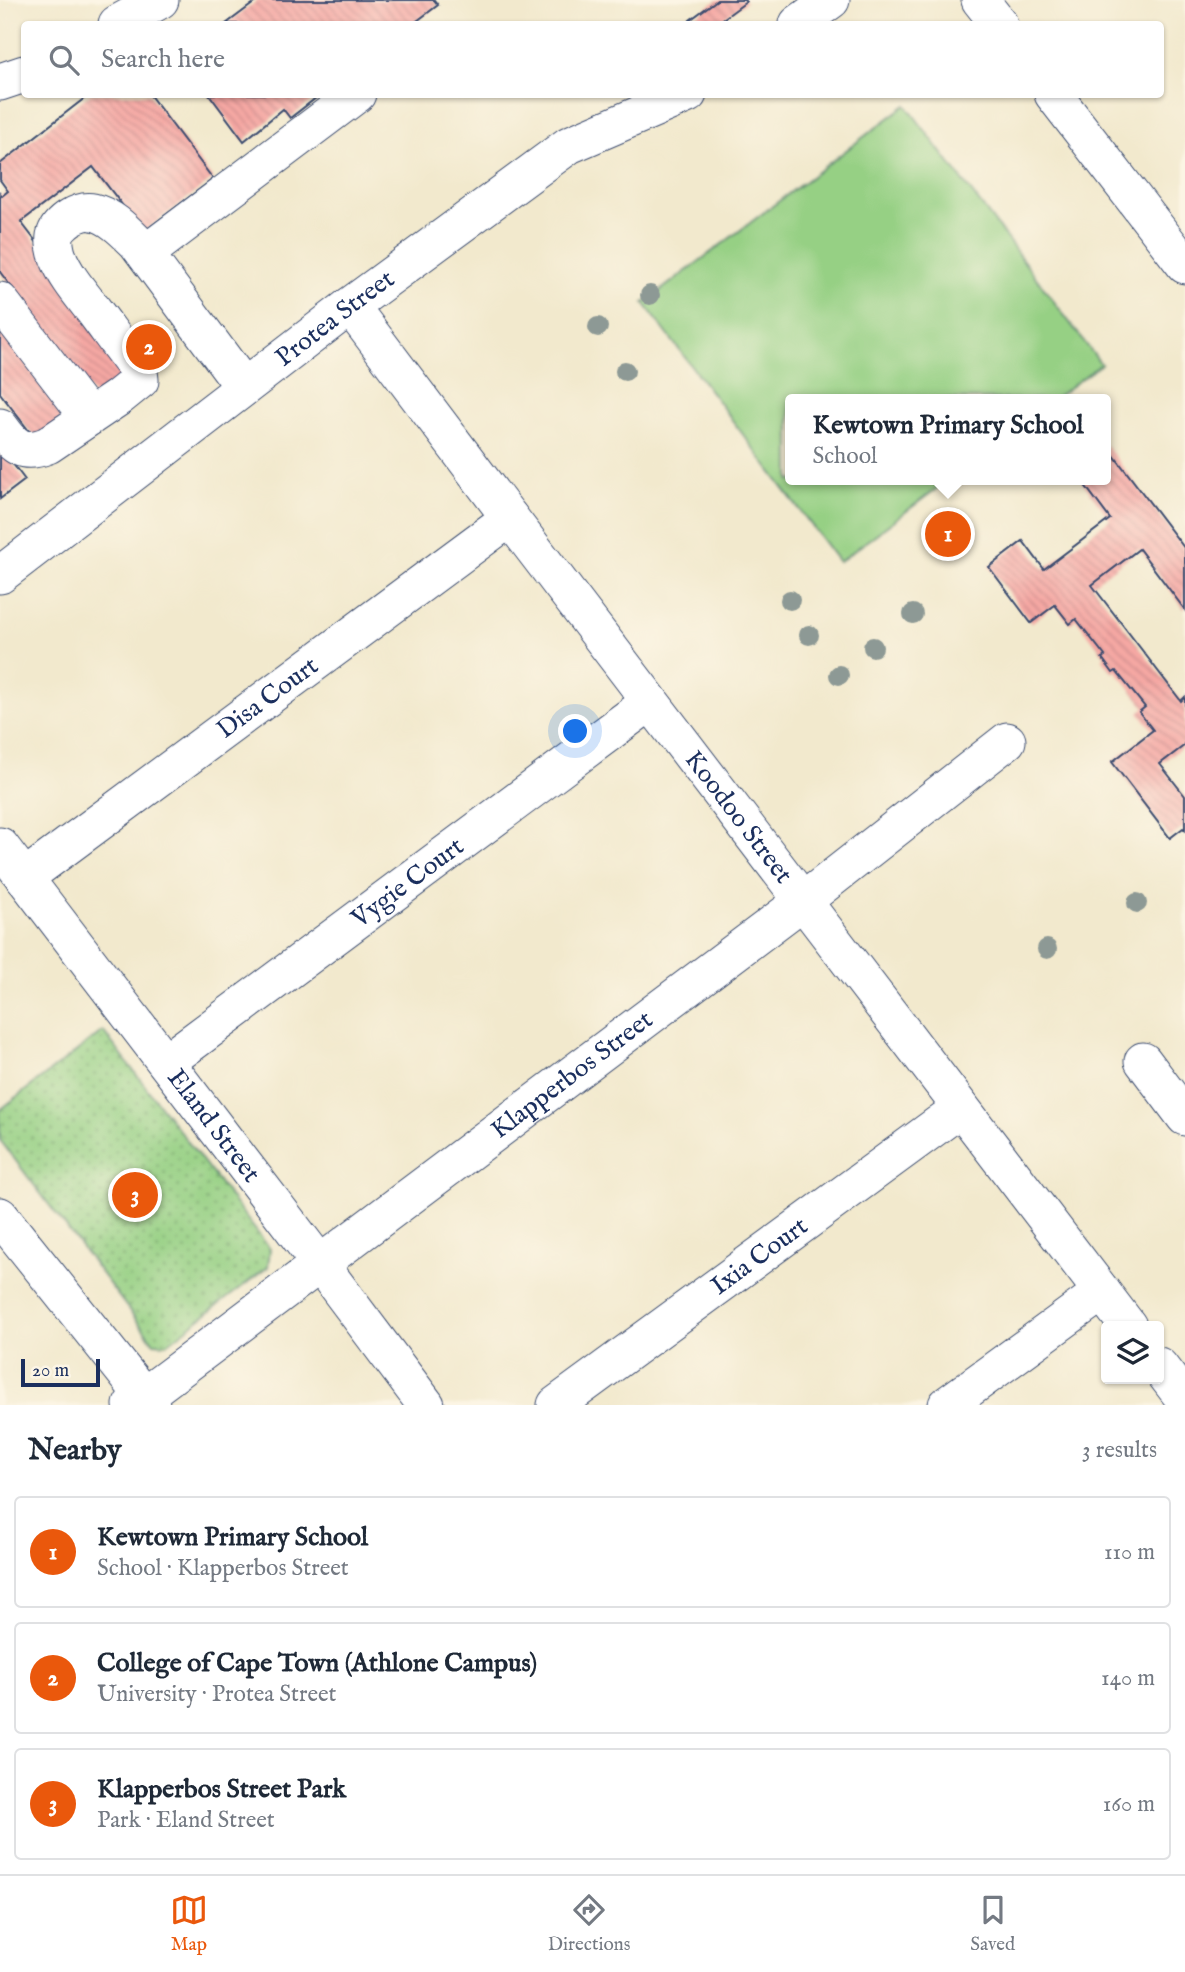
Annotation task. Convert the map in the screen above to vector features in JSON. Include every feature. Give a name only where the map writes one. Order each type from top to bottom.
[{"type":"street","points":[[122,21],[160,0]]},
{"type":"street","points":[[802,21],[831,0]]},
{"type":"street","points":[[980,0],[997,21]]},
{"type":"street","points":[[0,82],[21,75]]},
{"type":"street","points":[[146,253],[352,98]]},
{"type":"street","name":"Protea Street","points":[[0,575],[350,306],[569,145],[679,98]]},
{"type":"street","points":[[1056,98],[1185,265]]},
{"type":"street","points":[[0,428],[21,449],[30,450],[48,445],[140,380],[140,374],[63,269],[57,254],[55,236],[70,218],[79,213],[91,212],[104,217],[121,228],[146,253],[244,387]]},
{"type":"street","points":[[0,301],[89,417]]},
{"type":"street","name":"Koodoo Street","points":[[350,306],[1124,1321]]},
{"type":"street","name":"Disa Court","points":[[24,878],[510,518]]},
{"type":"street","name":"Vygie Court","points":[[166,1062],[650,702]]},
{"type":"street","name":"Klapperbos Street","points":[[142,1402],[320,1264],[803,901],[1007,741]]},
{"type":"street","name":"Eland Street","points":[[0,846],[426,1405]]},
{"type":"street","points":[[1143,1061],[1185,1117]]},
{"type":"street","name":"Ixia Court","points":[[556,1405],[961,1108]]},
{"type":"street","points":[[0,1216],[142,1402]]},
{"type":"street","points":[[947,1405],[1102,1292]]},
{"type":"street","points":[[1164,1373],[1185,1401]]},
{"type":"green space","points":[[906,105],[1101,364],[1061,394],[785,394],[785,485],[941,485],[839,562],[644,303]]},
{"type":"green space","points":[[103,1031],[270,1249],[268,1267],[167,1344],[154,1343],[0,1140],[0,1110]]},
{"type":"building","points":[[258,0],[434,0],[438,5],[417,21],[230,21]]},
{"type":"building","points":[[717,0],[746,2],[720,21],[690,20]]},
{"type":"building","points":[[85,98],[152,98],[213,179],[143,232],[93,167],[21,222],[139,376],[101,405],[0,272],[0,193],[2,196],[8,191],[0,180],[0,164]]},
{"type":"building","points":[[212,98],[316,98],[290,118],[283,109],[244,141]]},
{"type":"building","points":[[0,327],[67,415],[36,440],[0,393]]},
{"type":"building","points":[[0,447],[25,480],[0,499]]},
{"type":"building","points":[[1111,452],[1185,549],[1185,610],[1139,549],[1092,585],[1181,701],[1185,697],[1185,745],[1160,764],[1185,796],[1185,830],[1183,828],[1170,838],[1112,762],[1153,730],[1139,712],[1145,707],[1116,671],[1113,673],[1102,658],[1105,656],[1076,619],[1070,624],[1055,605],[1031,623],[989,567],[1023,541],[1044,569],[1110,519],[1085,485],[1111,485]]},
{"type":"place","name":"College of Cape Town (Athlone Campus)","points":[[149,347]]},
{"type":"place","name":"Kewtown Primary School","points":[[948,534]]},
{"type":"place","name":"Klapperbos Street Park","points":[[135,1195]]}]
